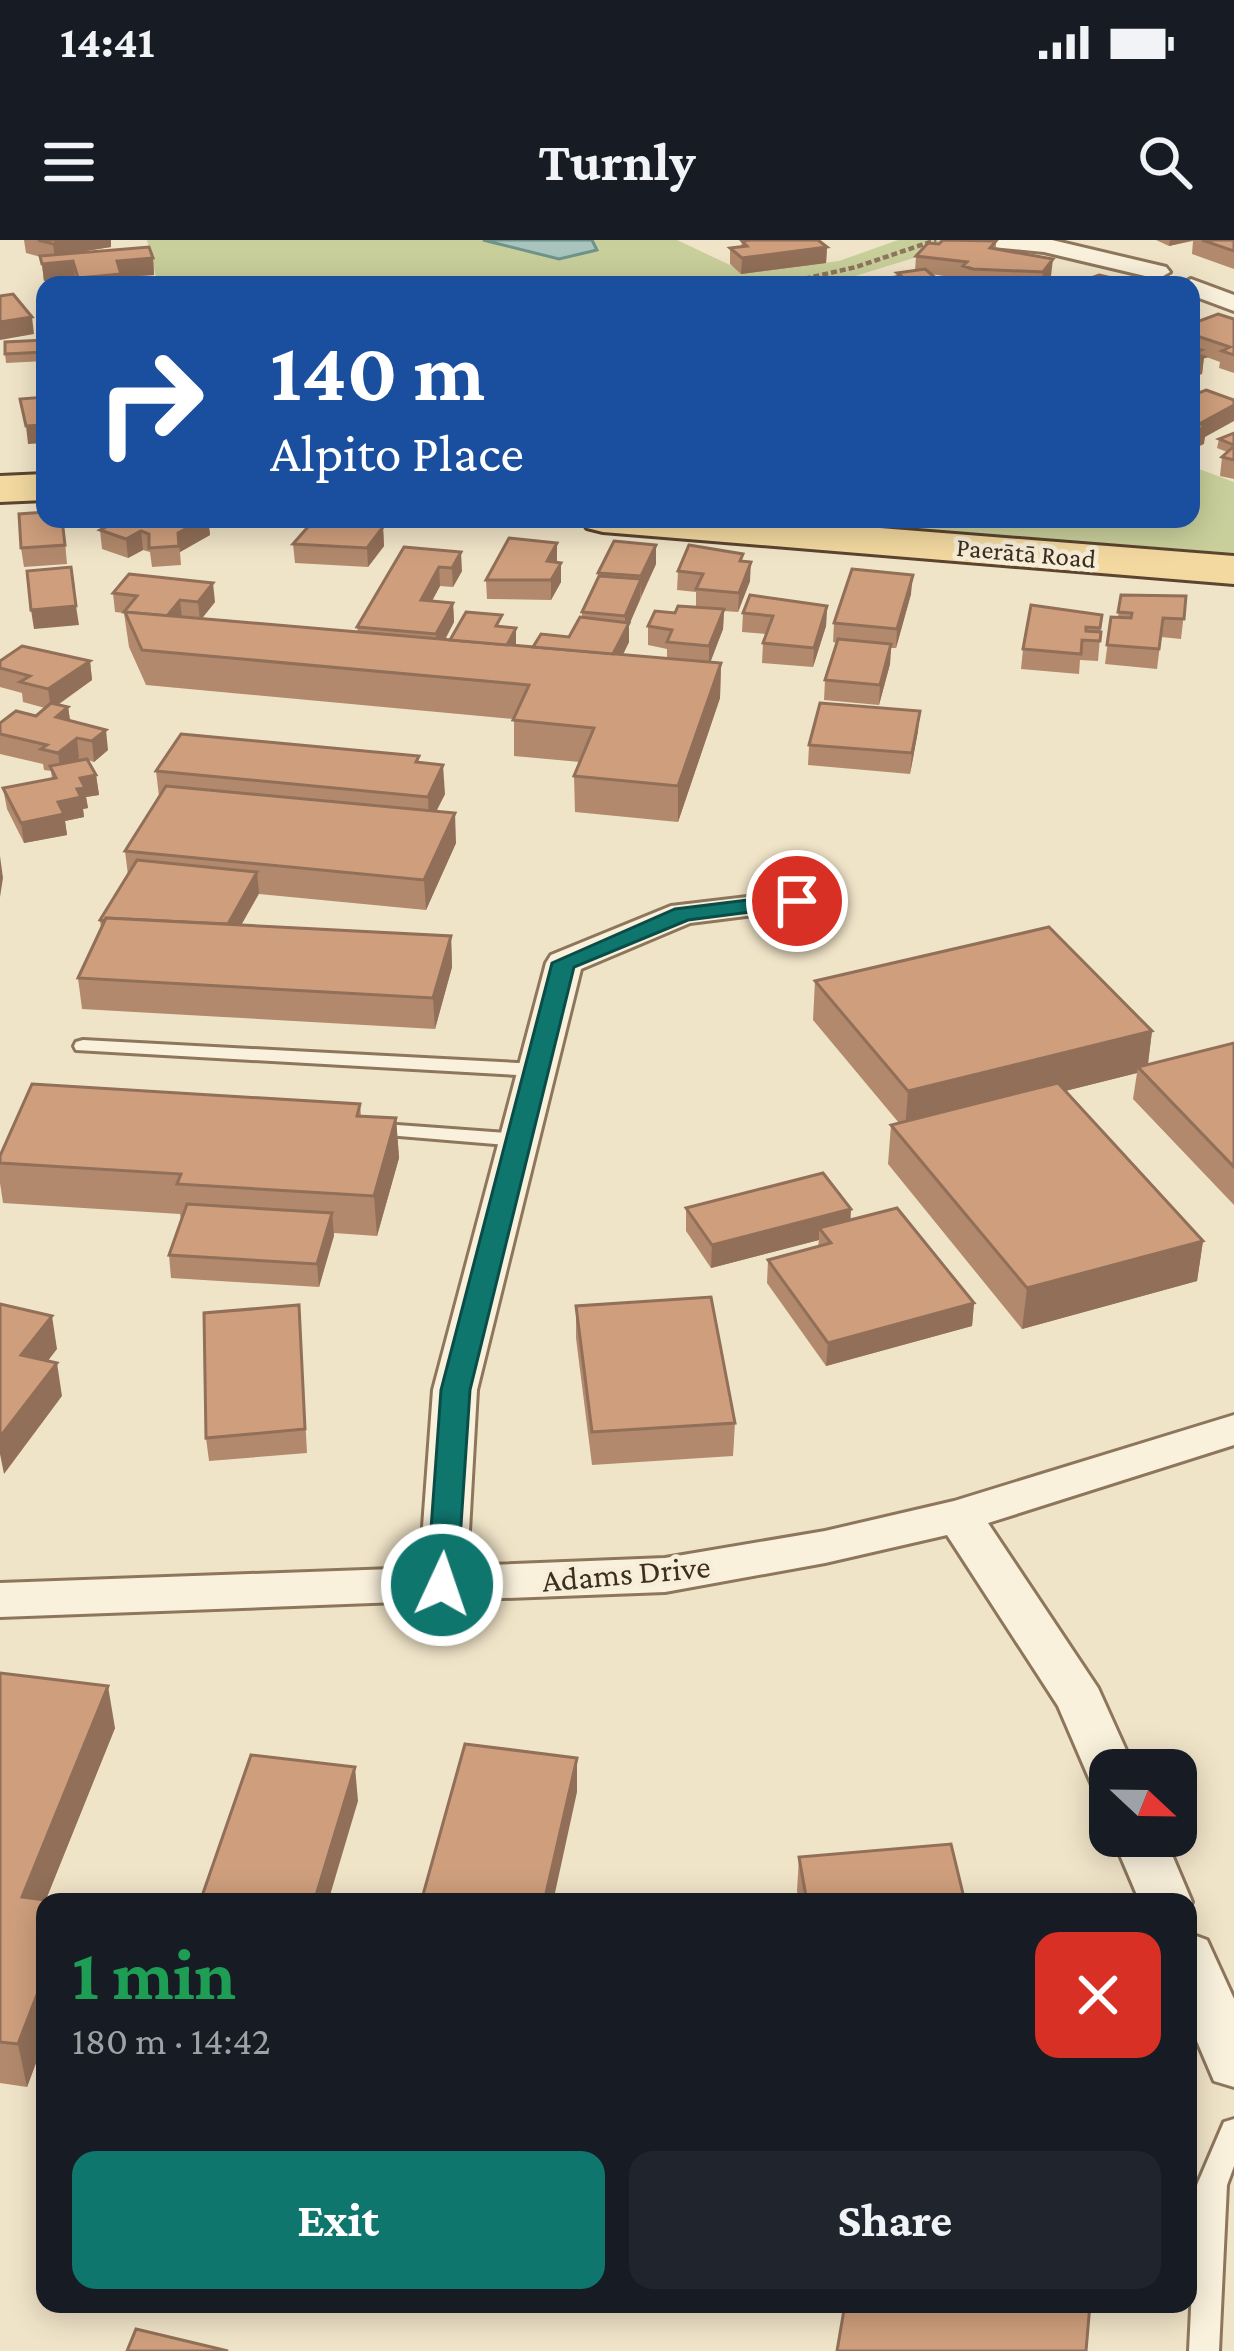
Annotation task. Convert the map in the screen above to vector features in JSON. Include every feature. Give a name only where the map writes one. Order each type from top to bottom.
[{"type":"main road","points":[[0,489],[36,488]]},
{"type":"main road","name":"Paerātā Road","points":[[714,528],[1234,570]]},
{"type":"street","points":[[992,240],[1044,245],[1168,276]]},
{"type":"street","points":[[1094,240],[1117,246],[1158,272]]},
{"type":"street","points":[[1200,289],[1234,304]]},
{"type":"street","points":[[442,1585],[455,1390],[563,963],[683,914],[797,901]]},
{"type":"street","name":"Adams Drive","points":[[0,1600],[665,1575],[825,1547],[958,1516],[1234,1430]]},
{"type":"street","points":[[958,1516],[1081,1702],[1101,1749]]},
{"type":"street","points":[[1147,1857],[1162,1893]]},
{"type":"street","points":[[1197,1976],[1234,2064]]},
{"type":"lane","points":[[83,1046],[536,1070]]},
{"type":"lane","points":[[351,1128],[519,1140]]},
{"type":"lane","points":[[1204,2351],[1212,2186],[1234,2131]]},
{"type":"path","points":[[810,276],[864,265],[937,240]]},
{"type":"green space","points":[[147,240],[677,240],[747,273],[839,261],[898,240],[946,240],[956,245],[855,276],[156,276]]},
{"type":"green space","points":[[1200,469],[1234,482],[1234,553],[896,528],[1200,528]]},
{"type":"water","points":[[483,240],[592,240],[597,250],[559,259]]},
{"type":"building","points":[[818,240],[827,247],[742,258],[730,248],[747,246],[742,241]]},
{"type":"building","points":[[1202,240],[1234,240],[1234,251]]},
{"type":"building","points":[[996,241],[990,248],[1053,259],[1043,272],[973,269],[963,266],[967,262],[916,256],[928,243]]},
{"type":"building","points":[[149,247],[153,258],[117,261],[121,274],[77,276],[73,261],[42,264],[40,256]]},
{"type":"building","points":[[925,269],[933,276],[901,276],[897,273]]},
{"type":"building","points":[[13,294],[32,317],[0,322],[0,296]]},
{"type":"building","points":[[1218,314],[1234,319],[1234,355],[1222,351],[1230,347],[1200,337],[1200,321]]},
{"type":"building","points":[[36,340],[36,352],[5,354],[5,342]]},
{"type":"building","points":[[1206,390],[1234,400],[1234,405],[1200,423],[1200,392]]},
{"type":"building","points":[[36,398],[36,425],[26,426],[20,399]]},
{"type":"building","points":[[36,513],[36,528],[63,528],[65,545],[21,548],[19,514]]},
{"type":"building","points":[[187,528],[178,533],[179,546],[149,548],[149,534],[141,531],[126,539],[100,530]]},
{"type":"building","points":[[307,528],[382,528],[367,548],[293,544]]},
{"type":"building","points":[[509,538],[557,543],[547,561],[561,563],[551,580],[486,580]]},
{"type":"building","points":[[614,541],[656,545],[641,576],[598,573]]},
{"type":"building","points":[[689,545],[743,554],[740,561],[751,562],[739,593],[696,589],[703,574],[678,571]]},
{"type":"building","points":[[404,547],[461,552],[452,568],[439,567],[421,600],[453,603],[436,634],[357,627]]},
{"type":"building","points":[[71,567],[76,606],[31,610],[27,571]]},
{"type":"building","points":[[852,569],[913,575],[897,629],[834,623]]},
{"type":"building","points":[[129,574],[213,583],[198,602],[180,600],[167,616],[124,612],[137,596],[113,593]]},
{"type":"building","points":[[599,576],[641,579],[625,616],[582,612]]},
{"type":"building","points":[[750,595],[827,606],[814,648],[763,643],[773,616],[743,613]]},
{"type":"building","points":[[1121,595],[1186,596],[1184,619],[1163,618],[1159,649],[1107,645],[1111,617],[1131,618],[1132,613],[1118,612]]},
{"type":"building","points":[[1031,605],[1102,615],[1100,628],[1086,627],[1086,631],[1101,632],[1100,641],[1082,640],[1081,654],[1023,649]]},
{"type":"building","points":[[678,606],[724,609],[709,646],[667,642],[672,630],[648,626],[655,611],[675,613]]},
{"type":"building","points":[[125,612],[721,663],[678,786],[574,776],[594,728],[513,720],[529,685],[142,650]]},
{"type":"building","points":[[466,612],[502,615],[496,626],[516,628],[507,645],[450,640]]},
{"type":"building","points":[[580,617],[629,623],[613,654],[533,647],[541,634],[569,637]]},
{"type":"building","points":[[838,639],[891,644],[880,685],[825,680]]},
{"type":"building","points":[[22,646],[90,661],[48,689],[20,682],[30,676],[0,668],[0,661]]},
{"type":"building","points":[[51,703],[68,707],[56,717],[106,730],[92,741],[77,738],[58,753],[41,749],[47,745],[0,734],[0,723],[16,711],[36,716]]},
{"type":"building","points":[[820,703],[920,711],[912,753],[809,745]]},
{"type":"building","points":[[181,734],[419,756],[416,762],[443,765],[428,797],[156,771]]},
{"type":"building","points":[[87,759],[96,775],[80,778],[85,788],[77,789],[81,797],[58,802],[64,814],[21,823],[3,788],[56,778],[50,766]]},
{"type":"building","points":[[166,786],[455,813],[424,880],[125,851]]},
{"type":"building","points":[[137,860],[257,872],[228,924],[100,920]]},
{"type":"building","points":[[106,918],[451,936],[433,998],[78,978]]},
{"type":"building","points":[[1049,927],[1152,1031],[908,1091],[815,981]]},
{"type":"building","points":[[1234,1043],[1234,1167],[1138,1067]]},
{"type":"building","points":[[1058,1083],[1203,1241],[1027,1288],[891,1125]]},
{"type":"building","points":[[32,1084],[360,1104],[357,1116],[396,1118],[374,1196],[177,1184],[181,1174],[0,1163]]},
{"type":"building","points":[[823,1173],[851,1209],[712,1245],[686,1208]]},
{"type":"building","points":[[187,1204],[332,1213],[317,1264],[169,1255]]},
{"type":"building","points":[[897,1208],[974,1303],[828,1343],[768,1260],[831,1243],[819,1228]]},
{"type":"building","points":[[711,1297],[735,1423],[592,1432],[576,1306]]},
{"type":"building","points":[[0,1304],[52,1316],[21,1355],[57,1363],[0,1437]]},
{"type":"building","points":[[299,1305],[305,1429],[206,1438],[204,1313]]},
{"type":"building","points":[[0,1673],[108,1686],[22,1897],[36,1899],[36,1997],[18,2044],[0,2042]]},
{"type":"building","points":[[465,1744],[577,1758],[546,1893],[424,1893]]},
{"type":"building","points":[[251,1755],[355,1767],[317,1893],[203,1893]]},
{"type":"building","points":[[951,1844],[963,1893],[805,1893],[799,1857]]},
{"type":"building","points":[[843,2313],[1089,2313],[1086,2351],[837,2351]]},
{"type":"building","points":[[136,2329],[228,2351],[127,2351]]},
{"type":"route","points":[[442,1585],[455,1390],[563,963],[683,914],[797,901]]}]
